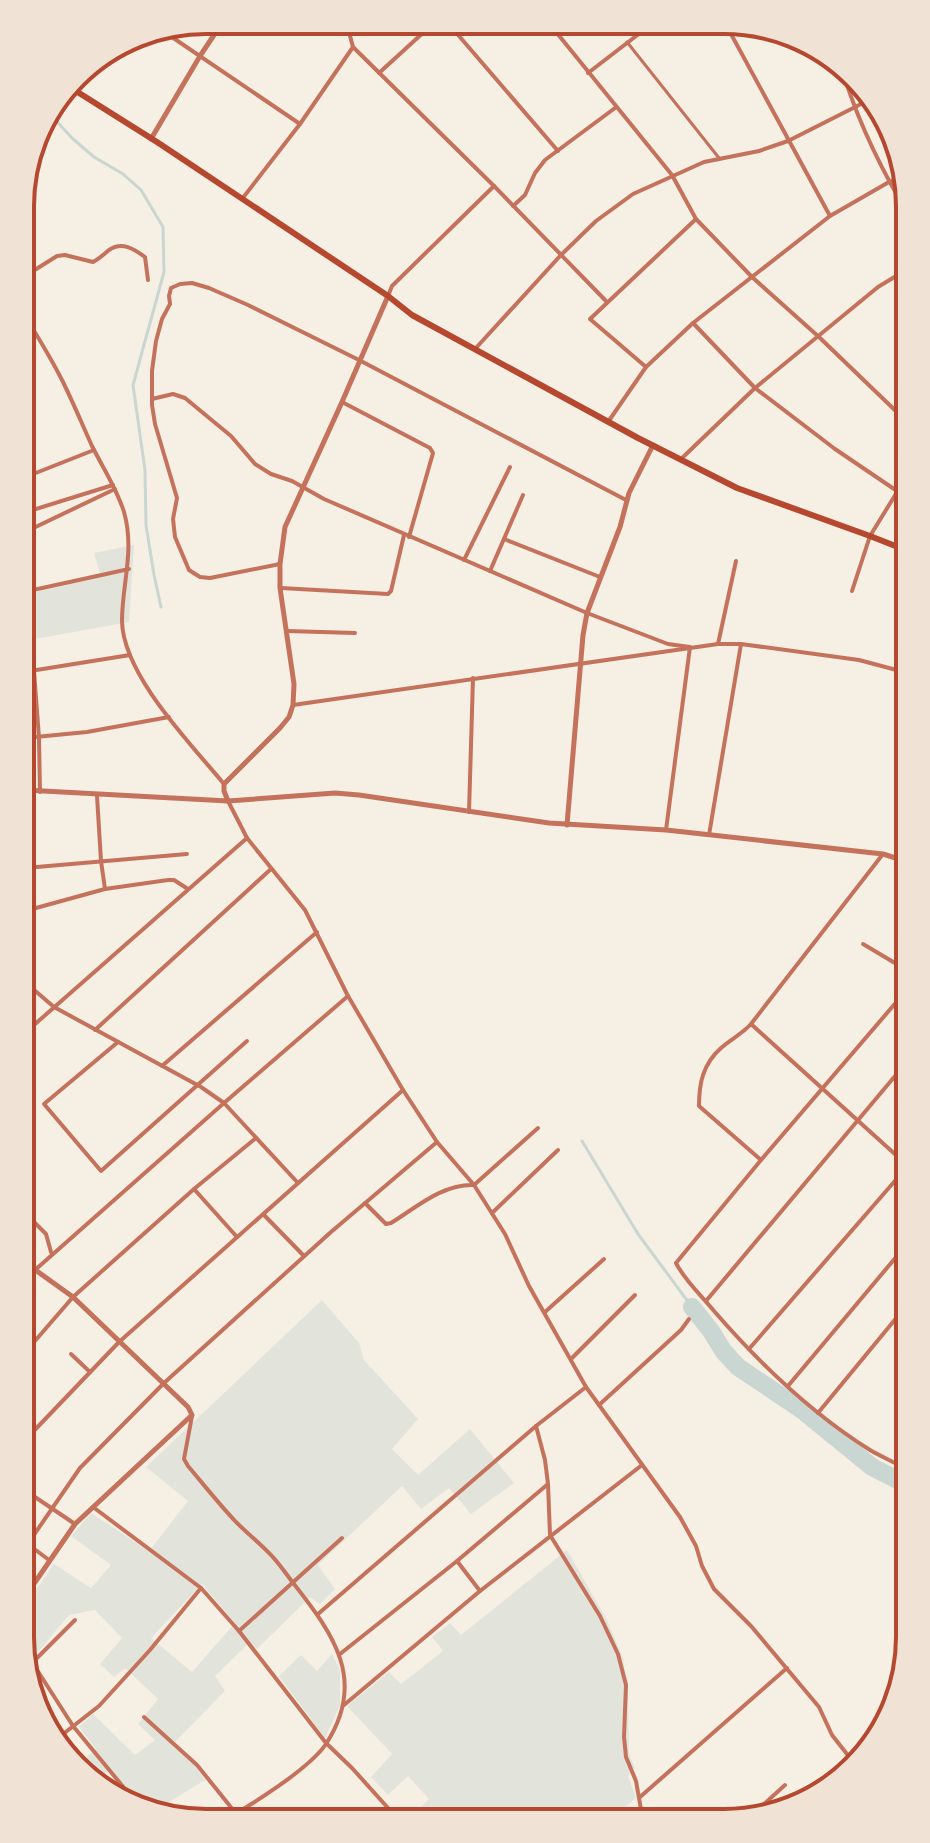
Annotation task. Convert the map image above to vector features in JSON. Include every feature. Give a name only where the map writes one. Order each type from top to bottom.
[{"type":"main road","points":[[77,92],[388,296],[412,315],[737,488],[896,546]]},
{"type":"street","points":[[151,139],[215,34]]},
{"type":"street","points":[[350,34],[353,47],[607,302]]},
{"type":"street","points":[[379,73],[422,34]]},
{"type":"street","points":[[457,34],[558,151]]},
{"type":"street","points":[[557,34],[672,175],[696,219],[752,277],[896,411]]},
{"type":"street","points":[[588,73],[638,34]]},
{"type":"street","points":[[731,34],[830,216]]},
{"type":"street","points":[[172,37],[300,124]]},
{"type":"street","points":[[627,42],[719,158]]},
{"type":"street","points":[[242,199],[300,124],[353,47]]},
{"type":"street","points":[[849,89],[895,193]]},
{"type":"street","points":[[475,349],[561,255],[596,221],[633,194],[672,175],[719,158],[759,151],[788,141],[861,103]]},
{"type":"street","points":[[513,206],[525,195],[538,168],[615,108]]},
{"type":"street","points":[[608,422],[646,367],[693,323],[830,216],[894,180]]},
{"type":"street","points":[[224,784],[289,717],[294,684],[280,588],[285,527],[392,286],[494,186]]},
{"type":"street","points":[[646,367],[590,319],[696,219]]},
{"type":"street","points":[[34,270],[57,256],[93,262],[110,249],[126,246],[145,257],[148,280]]},
{"type":"street","points":[[681,459],[755,388],[878,287],[896,276]]},
{"type":"street","points":[[280,564],[210,578],[200,577],[189,570],[175,537],[173,519],[177,498],[155,424],[152,371],[156,341],[170,304],[171,288],[180,284],[192,283],[209,288],[248,305],[626,500]]},
{"type":"street","points":[[693,323],[755,388],[896,490]]},
{"type":"street","points":[[34,332],[61,378],[124,513],[129,535],[129,569],[122,623],[130,655],[146,684],[224,784],[228,801],[247,838],[305,910],[348,996],[403,1090],[437,1142],[474,1185],[492,1213],[586,1387],[680,1517],[714,1589],[751,1626],[819,1707],[832,1735],[848,1756]]},
{"type":"street","points":[[152,399],[173,394],[185,398],[231,436],[255,464],[303,489],[587,613],[668,644],[690,647]]},
{"type":"street","points":[[280,588],[388,594],[391,591],[433,453],[430,448],[342,402]]},
{"type":"street","points":[[567,825],[587,613],[620,527],[626,500],[653,445]]},
{"type":"street","points":[[34,474],[94,450]]},
{"type":"street","points":[[464,560],[510,467]]},
{"type":"street","points":[[34,510],[114,487]]},
{"type":"street","points":[[36,527],[114,487]]},
{"type":"street","points":[[852,591],[870,536],[896,493]]},
{"type":"street","points":[[490,571],[523,495]]},
{"type":"street","points":[[504,539],[600,577]]},
{"type":"street","points":[[718,644],[736,561]]},
{"type":"street","points":[[34,590],[129,569]]},
{"type":"street","points":[[285,631],[355,633]]},
{"type":"street","points":[[293,705],[718,644],[741,644],[859,660],[896,670]]},
{"type":"street","points":[[709,835],[741,644]]},
{"type":"street","points":[[666,830],[690,647]]},
{"type":"street","points":[[40,792],[34,671],[130,655]]},
{"type":"street","points":[[469,813],[473,678]]},
{"type":"street","points":[[34,738],[169,717]]},
{"type":"street","points":[[34,791],[228,801],[335,793],[567,825],[666,830],[883,854],[896,858]]},
{"type":"street","points":[[97,796],[105,889]]},
{"type":"street","points":[[34,1025],[247,838]]},
{"type":"street","points":[[34,867],[187,854]]},
{"type":"street","points":[[761,1160],[699,1106],[700,1081],[711,1059],[751,1024],[883,854]]},
{"type":"street","points":[[95,1030],[271,869]]},
{"type":"street","points":[[34,909],[105,889],[168,880],[174,880],[188,889]]},
{"type":"street","points":[[162,1066],[317,932]]},
{"type":"street","points":[[863,944],[896,964]]},
{"type":"street","points":[[34,990],[54,1007],[224,1103],[298,1183]]},
{"type":"street","points":[[344,1705],[344,1674],[340,1654],[318,1614],[277,1562],[237,1524],[184,1459],[192,1415],[188,1407],[73,1297],[35,1270],[348,996]]},
{"type":"street","points":[[896,1003],[677,1261],[677,1267],[748,1350],[818,1413],[896,1463]]},
{"type":"street","points":[[751,1024],[896,1156]]},
{"type":"street","points":[[118,1042],[44,1104],[101,1171],[247,1041]]},
{"type":"street","points":[[706,1301],[896,1075]]},
{"type":"street","points":[[34,1431],[119,1342],[403,1090]]},
{"type":"street","points":[[365,1203],[386,1224],[391,1223],[444,1190],[459,1185],[474,1185],[538,1128]]},
{"type":"street","points":[[34,1342],[73,1297],[256,1138]]},
{"type":"street","points":[[34,1537],[80,1468],[164,1383],[437,1142]]},
{"type":"street","points":[[492,1213],[558,1150]]},
{"type":"street","points":[[748,1350],[896,1179]]},
{"type":"street","points":[[194,1189],[237,1237]]},
{"type":"street","points":[[264,1215],[305,1257]]},
{"type":"street","points":[[34,1222],[46,1234],[52,1254]]},
{"type":"street","points":[[788,1386],[896,1257]]},
{"type":"street","points":[[545,1312],[604,1259]]},
{"type":"street","points":[[571,1359],[635,1295]]},
{"type":"street","points":[[599,1405],[681,1330],[689,1319]]},
{"type":"street","points":[[818,1413],[896,1319]]},
{"type":"street","points":[[71,1354],[90,1372]]},
{"type":"street","points":[[318,1614],[536,1426],[586,1387]]},
{"type":"street","points":[[34,1583],[75,1524],[192,1415]]},
{"type":"street","points":[[536,1426],[545,1460],[550,1535],[600,1616],[618,1654],[626,1685],[626,1757],[636,1781],[641,1809]]},
{"type":"street","points":[[243,1809],[315,1757],[326,1743],[344,1705],[480,1591],[642,1465]]},
{"type":"street","points":[[340,1654],[548,1484]]},
{"type":"street","points":[[34,1496],[75,1524]]},
{"type":"street","points":[[93,1507],[201,1588],[239,1631],[326,1743],[389,1809]]},
{"type":"street","points":[[239,1631],[342,1538]]},
{"type":"street","points":[[34,1548],[49,1560]]},
{"type":"street","points":[[457,1561],[480,1591]]},
{"type":"street","points":[[64,1733],[99,1706],[201,1588]]},
{"type":"street","points":[[35,1657],[75,1620]]},
{"type":"street","points":[[640,1797],[787,1668]]},
{"type":"street","points":[[37,1670],[73,1726],[123,1787]]},
{"type":"street","points":[[144,1717],[197,1765],[234,1809]]},
{"type":"street","points":[[764,1804],[785,1785]]},
{"type":"shaded area","points":[[134,545],[129,622],[34,639],[34,593],[101,577],[94,553]]},
{"type":"shaded area","points":[[322,1300],[359,1343],[364,1360],[418,1419],[392,1449],[418,1475],[470,1429],[514,1483],[471,1514],[449,1488],[421,1509],[402,1486],[318,1565],[335,1589],[320,1604],[310,1597],[257,1649],[250,1642],[215,1676],[225,1691],[172,1745],[205,1780],[166,1804],[130,1791],[122,1786],[111,1769],[103,1774],[85,1758],[96,1749],[79,1727],[93,1714],[135,1755],[155,1740],[138,1724],[158,1699],[125,1668],[114,1677],[100,1664],[122,1638],[95,1610],[69,1615],[35,1656],[34,1593],[54,1564],[91,1588],[111,1565],[71,1536],[91,1513],[149,1551],[188,1501],[146,1467]],"holes":[[[202,1584],[235,1623],[192,1672],[151,1638]]]},
{"type":"shaded area","points":[[567,1550],[607,1620],[623,1658],[628,1693],[629,1754],[635,1768],[628,1776],[636,1798],[623,1809],[418,1809],[429,1799],[408,1776],[388,1795],[371,1777],[392,1754],[347,1706],[389,1672],[401,1684],[443,1651],[432,1637],[450,1623],[461,1635]]},
{"type":"shaded area","points":[[332,1654],[340,1670],[340,1705],[325,1738],[279,1676],[301,1655],[317,1671]]},
{"type":"waterway","points":[[57,122],[94,157],[123,174],[141,190],[163,227],[164,272],[133,385],[145,470],[146,525],[161,607]]},
{"type":"waterway","points":[[582,1141],[638,1234],[692,1307]]},
{"type":"waterway","points":[[692,1307],[738,1367],[802,1410],[872,1467],[896,1479]]}]
